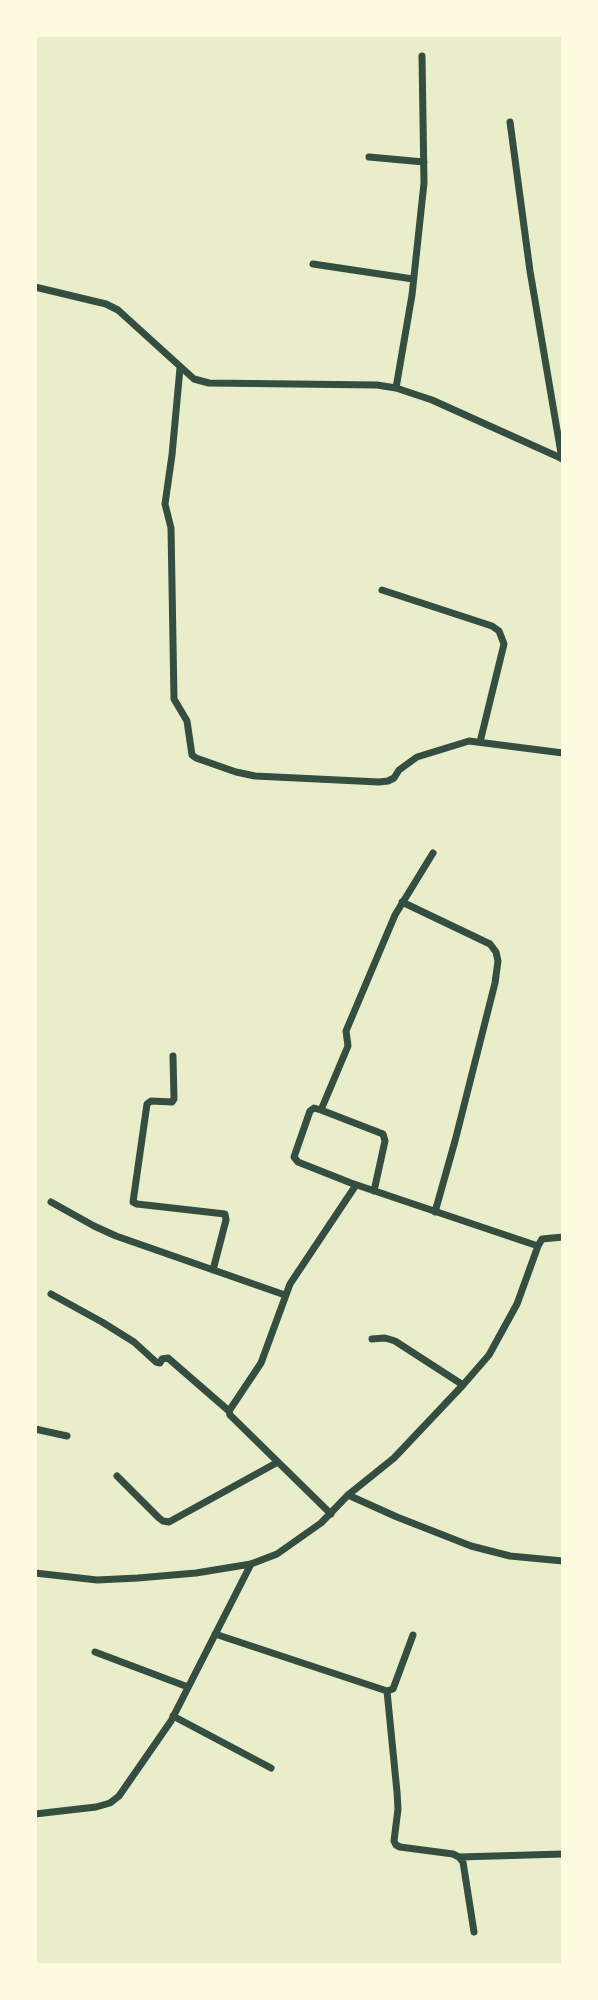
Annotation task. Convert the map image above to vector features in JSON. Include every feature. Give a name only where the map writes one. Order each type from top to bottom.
[{"type":"street","points":[[396,388],[414,279],[424,183],[422,56]]},
{"type":"street","points":[[510,122],[530,271],[563,459]]},
{"type":"street","points":[[369,157],[424,162]]},
{"type":"street","points":[[313,264],[414,279]]},
{"type":"street","points":[[35,287],[106,304],[118,310],[194,379],[209,383],[377,385],[396,388],[432,400],[563,459]]},
{"type":"street","points":[[180,368],[165,504],[171,528],[174,699],[187,721],[192,755],[236,772],[255,776],[379,782],[394,778],[399,770],[417,757],[458,744],[480,742],[563,753]]},
{"type":"street","points":[[382,590],[492,626],[499,631],[504,644],[480,742]]},
{"type":"street","points":[[321,1110],[348,1045],[346,1031],[395,915],[433,853]]},
{"type":"street","points":[[402,902],[490,944],[498,961],[455,1142],[435,1212]]},
{"type":"street","points":[[173,1056],[174,1099],[172,1102],[151,1101],[147,1104],[133,1202],[225,1214],[226,1220],[213,1270]]},
{"type":"street","points":[[374,1191],[385,1141],[383,1134],[321,1110],[314,1108],[310,1111],[295,1160],[356,1185],[538,1246]]},
{"type":"street","points":[[229,1411],[261,1363],[294,1276],[356,1185]]},
{"type":"street","points":[[51,1202],[116,1236],[285,1295]]},
{"type":"street","points":[[35,1573],[97,1580],[138,1578],[196,1573],[251,1564],[276,1555],[321,1523],[348,1495],[394,1458],[463,1385],[489,1355],[512,1313],[542,1239],[563,1237]]},
{"type":"street","points":[[51,1294],[134,1342],[156,1362],[160,1363],[162,1359],[168,1358],[229,1411],[230,1415],[331,1514]]},
{"type":"street","points":[[372,1339],[385,1338],[395,1341],[463,1385]]},
{"type":"street","points":[[35,1429],[67,1436]]},
{"type":"street","points":[[117,1476],[159,1518],[169,1522],[278,1462]]},
{"type":"street","points":[[348,1495],[471,1546],[510,1556],[563,1561]]},
{"type":"street","points":[[35,1814],[96,1807],[110,1803],[119,1796],[173,1716],[251,1564]]},
{"type":"street","points":[[215,1634],[387,1691],[393,1689],[413,1635]]},
{"type":"street","points":[[95,1652],[188,1687]]},
{"type":"street","points":[[387,1691],[398,1809],[394,1841],[400,1847],[459,1857],[463,1862],[474,1932]]},
{"type":"street","points":[[173,1716],[271,1768]]},
{"type":"street","points":[[459,1857],[563,1854]]}]
